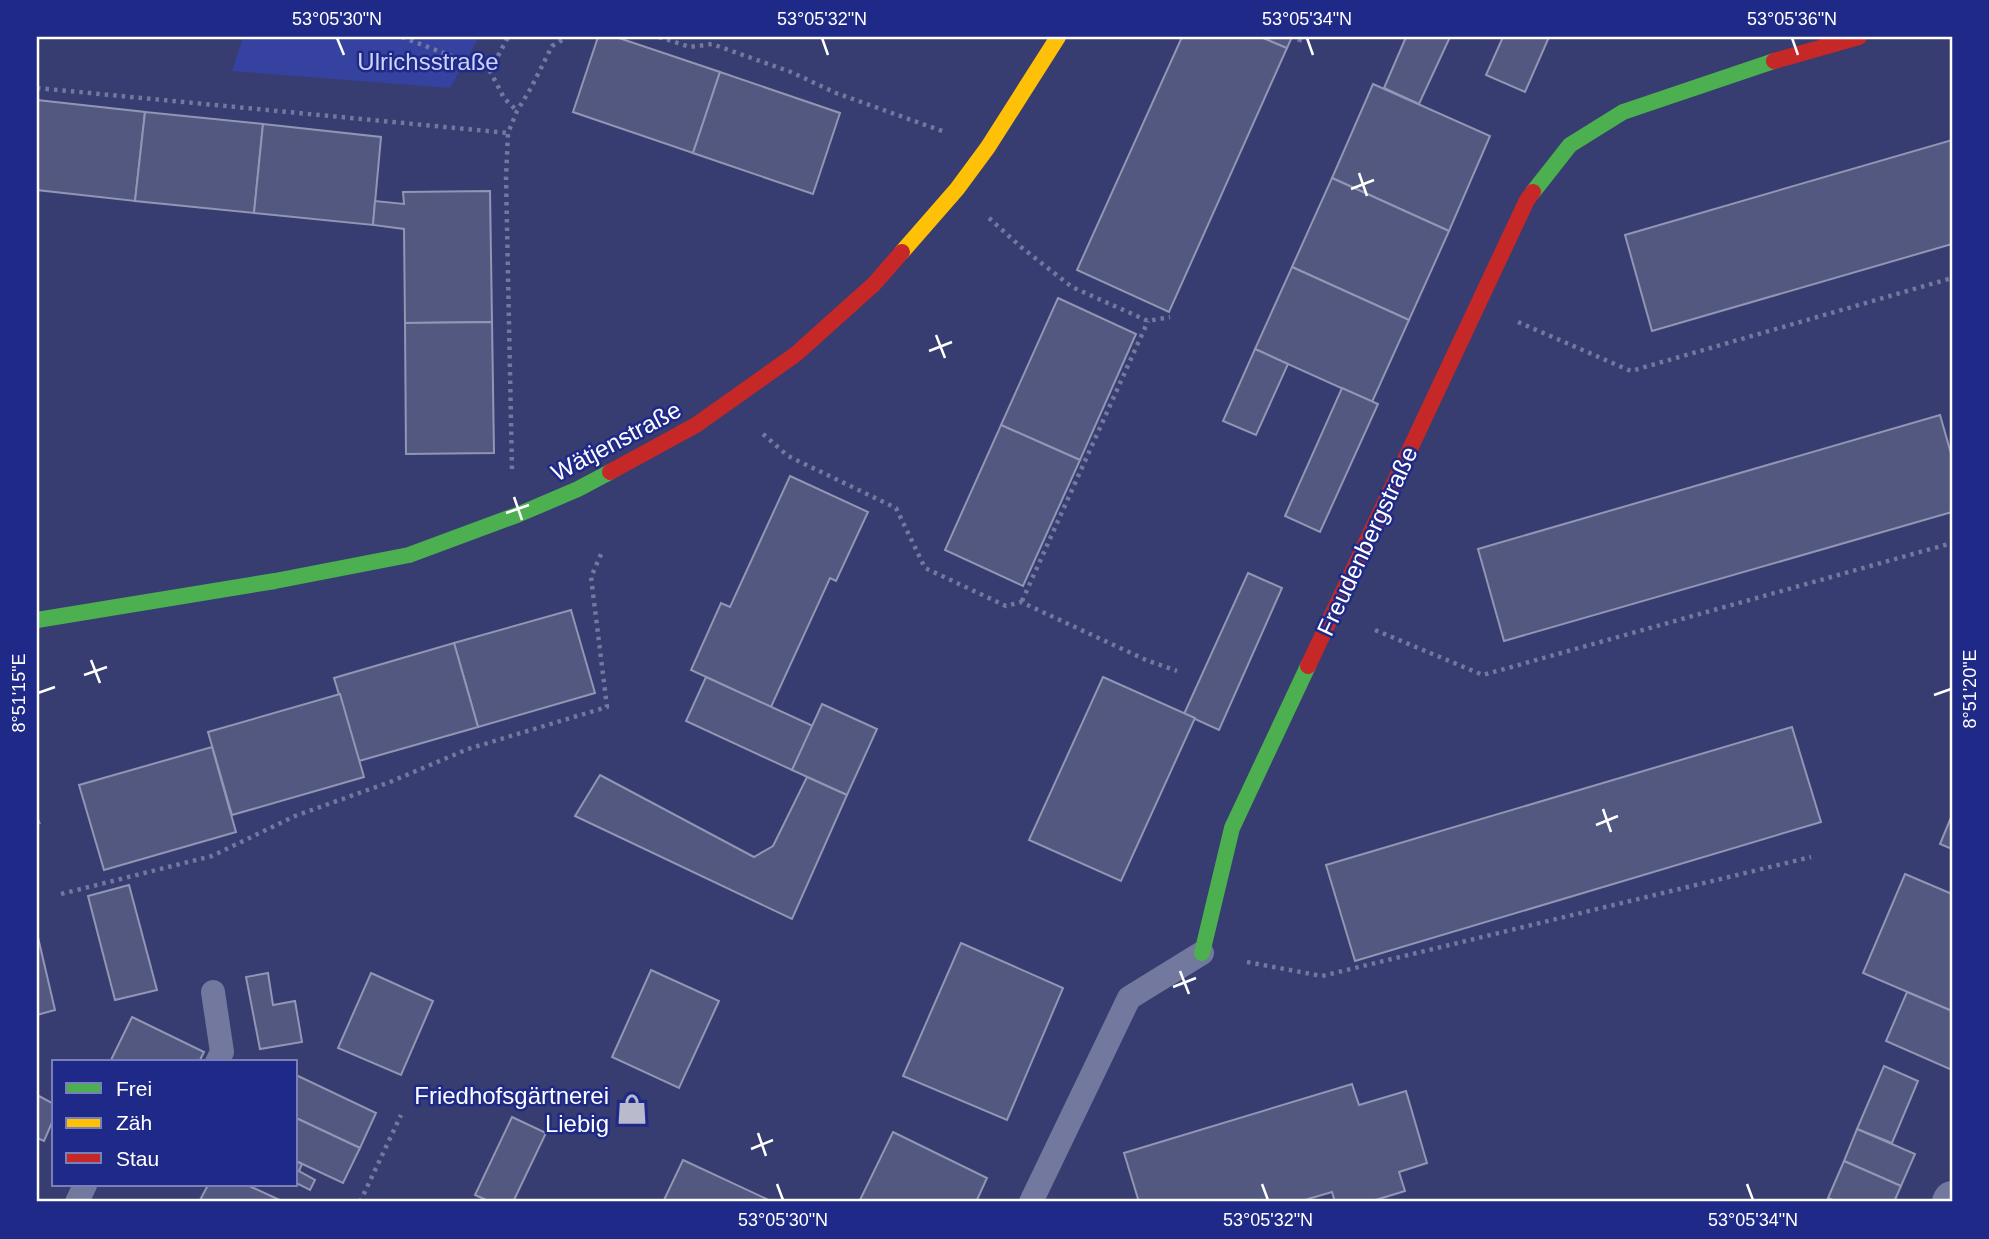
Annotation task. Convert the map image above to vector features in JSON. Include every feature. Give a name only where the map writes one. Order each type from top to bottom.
[{"type":"street","name":"Wätjenstraße","points":[[37,620],[275,581],[409,555],[578,489],[696,425],[796,354],[874,284],[957,189],[988,147],[1058,37]]},
{"type":"street","name":"Freudenbergstraße","points":[[1202,953],[1232,828],[1527,200],[1570,145],[1623,112],[1747,69],[1859,37]]},
{"type":"lane","points":[[1031,1202],[1129,998],[1202,953]]},
{"type":"lane","points":[[213,992],[222,1052],[219,1060]]},
{"type":"lane","points":[[77,1202],[85,1186]]},
{"type":"path","points":[[402,37],[490,71],[504,98],[517,111]]},
{"type":"path","points":[[490,71],[508,37]]},
{"type":"path","points":[[517,515],[511,456],[506,178],[508,133],[552,46],[567,37]]},
{"type":"path","points":[[659,37],[690,47],[712,44],[791,72],[836,93],[988,147]]},
{"type":"path","points":[[690,47],[693,37]]},
{"type":"path","points":[[37,88],[508,133]]},
{"type":"path","points":[[957,189],[1021,247],[1072,287],[1148,321],[1170,317]]},
{"type":"path","points":[[1478,305],[1631,371],[1952,278]]},
{"type":"path","points":[[1021,601],[1148,321]]},
{"type":"path","points":[[727,404],[788,456],[896,508],[925,568],[1006,606],[1021,601],[1146,660],[1177,670]]},
{"type":"path","points":[[1333,613],[1483,675],[1952,543]]},
{"type":"path","points":[[61,894],[212,856],[295,816],[390,782],[468,749],[607,707],[592,577],[602,551]]},
{"type":"path","points":[[1202,953],[1322,976],[1811,857]]},
{"type":"path","points":[[360,1202],[401,1115]]},
{"type":"green space","name":"Ulrichsstraße","points":[[243,37],[479,37],[450,88],[232,71]]},
{"type":"building","points":[[598,37],[616,37],[720,72],[693,153],[573,112]]},
{"type":"building","points":[[1182,37],[1261,37],[1287,48],[1169,312],[1077,270]]},
{"type":"building","points":[[1261,37],[1292,37],[1287,48]]},
{"type":"building","points":[[1406,37],[1450,37],[1419,104],[1384,88]]},
{"type":"building","points":[[1503,37],[1549,37],[1525,92],[1486,75]]},
{"type":"building","points":[[720,72],[840,113],[813,194],[693,153]]},
{"type":"building","points":[[1373,84],[1490,136],[1449,231],[1332,178]]},
{"type":"building","points":[[37,100],[145,112],[135,201],[37,190]]},
{"type":"building","points":[[145,112],[263,124],[254,213],[135,201]]},
{"type":"building","points":[[263,124],[381,137],[373,225],[254,213]]},
{"type":"building","points":[[1952,140],[1952,244],[1652,331],[1625,235]]},
{"type":"building","points":[[1332,178],[1449,231],[1409,320],[1292,267]]},
{"type":"building","points":[[490,191],[492,322],[405,323],[404,229],[373,225],[375,201],[404,204],[403,192]]},
{"type":"building","points":[[1292,267],[1409,320],[1372,402],[1255,349]]},
{"type":"building","points":[[1058,298],[1136,334],[1080,460],[1001,425]]},
{"type":"building","points":[[492,322],[494,453],[406,454],[405,323]]},
{"type":"building","points":[[1255,349],[1288,364],[1256,435],[1223,421]]},
{"type":"building","points":[[1342,388],[1378,404],[1320,532],[1285,516]]},
{"type":"building","points":[[1940,415],[1952,457],[1952,512],[1504,641],[1478,549]]},
{"type":"building","points":[[1001,425],[1080,460],[1023,586],[945,550]]},
{"type":"building","points":[[790,476],[868,512],[836,581],[830,578],[771,707],[691,670],[721,603],[730,607]]},
{"type":"building","points":[[1248,573],[1282,588],[1219,730],[1184,714]]},
{"type":"building","points":[[571,610],[595,693],[478,727],[454,643]]},
{"type":"building","points":[[454,643],[478,727],[359,761],[334,678]]},
{"type":"building","points":[[706,677],[813,726],[792,770],[686,721]]},
{"type":"building","points":[[1103,677],[1195,718],[1121,881],[1029,840]]},
{"type":"building","points":[[340,694],[364,777],[232,815],[208,732]]},
{"type":"building","points":[[822,704],[877,729],[847,795],[792,770]]},
{"type":"building","points":[[1792,727],[1821,822],[1355,961],[1326,865]]},
{"type":"building","points":[[212,747],[236,832],[104,870],[79,785]]},
{"type":"building","points":[[600,775],[754,857],[773,846],[807,777],[847,795],[792,919],[575,816]]},
{"type":"building","points":[[1952,815],[1952,849],[1940,844]]},
{"type":"building","points":[[1905,874],[1952,894],[1952,1011],[1863,973]]},
{"type":"building","points":[[129,885],[157,990],[115,1000],[88,896]]},
{"type":"building","points":[[37,933],[55,1010],[37,1015]]},
{"type":"building","points":[[961,943],[1063,988],[1007,1120],[903,1076]]},
{"type":"building","points":[[651,970],[719,1001],[679,1088],[612,1057]]},
{"type":"building","points":[[268,973],[273,1005],[295,1001],[302,1042],[260,1049],[246,977]]},
{"type":"building","points":[[371,973],[433,1001],[401,1075],[338,1048]]},
{"type":"building","points":[[1907,992],[1952,1011],[1952,1070],[1886,1041]]},
{"type":"building","points":[[132,1017],[204,1052],[200,1060],[111,1060]]},
{"type":"building","points":[[1884,1066],[1918,1081],[1892,1143],[1857,1129]]},
{"type":"building","points":[[298,1076],[376,1113],[360,1148],[298,1119]]},
{"type":"building","points":[[1352,1084],[1359,1105],[1406,1091],[1427,1163],[1399,1172],[1405,1191],[1369,1202],[1335,1202],[1332,1192],[1298,1202],[1139,1202],[1124,1153]]},
{"type":"building","points":[[37,1095],[52,1103],[52,1123],[44,1141],[37,1138]]},
{"type":"building","points":[[512,1117],[546,1133],[513,1202],[491,1202],[475,1195]]},
{"type":"building","points":[[298,1119],[360,1148],[343,1183],[298,1162]]},
{"type":"building","points":[[1857,1129],[1915,1154],[1901,1186],[1844,1161]]},
{"type":"building","points":[[893,1132],[987,1178],[976,1202],[859,1202]]},
{"type":"building","points":[[683,1160],[771,1201],[663,1202]]},
{"type":"building","points":[[1844,1161],[1901,1186],[1894,1202],[1838,1202],[1828,1198]]},
{"type":"building","points":[[298,1162],[302,1164],[299,1171],[315,1180],[310,1190],[298,1184]]},
{"type":"building","points":[[207,1186],[249,1186],[284,1202],[199,1202]]},
{"type":"traffic: fast","points":[[1533,192],[1570,145],[1623,112],[1774,61]]},
{"type":"traffic: fast","points":[[37,620],[275,581],[409,555],[517,515],[610,472]]},
{"type":"traffic: fast","points":[[1202,953],[1232,828],[1308,666]]},
{"type":"traffic: slow","points":[[902,252],[957,189],[988,147],[1058,37]]},
{"type":"traffic: jam","points":[[1774,61],[1859,37]]},
{"type":"traffic: jam","points":[[1308,666],[1533,192]]},
{"type":"traffic: jam","points":[[610,472],[696,425],[796,354],[874,284],[902,252]]},
{"type":"place","name":"Friedhofsgärtnerei Liebig","points":[[632,1109]]}]
